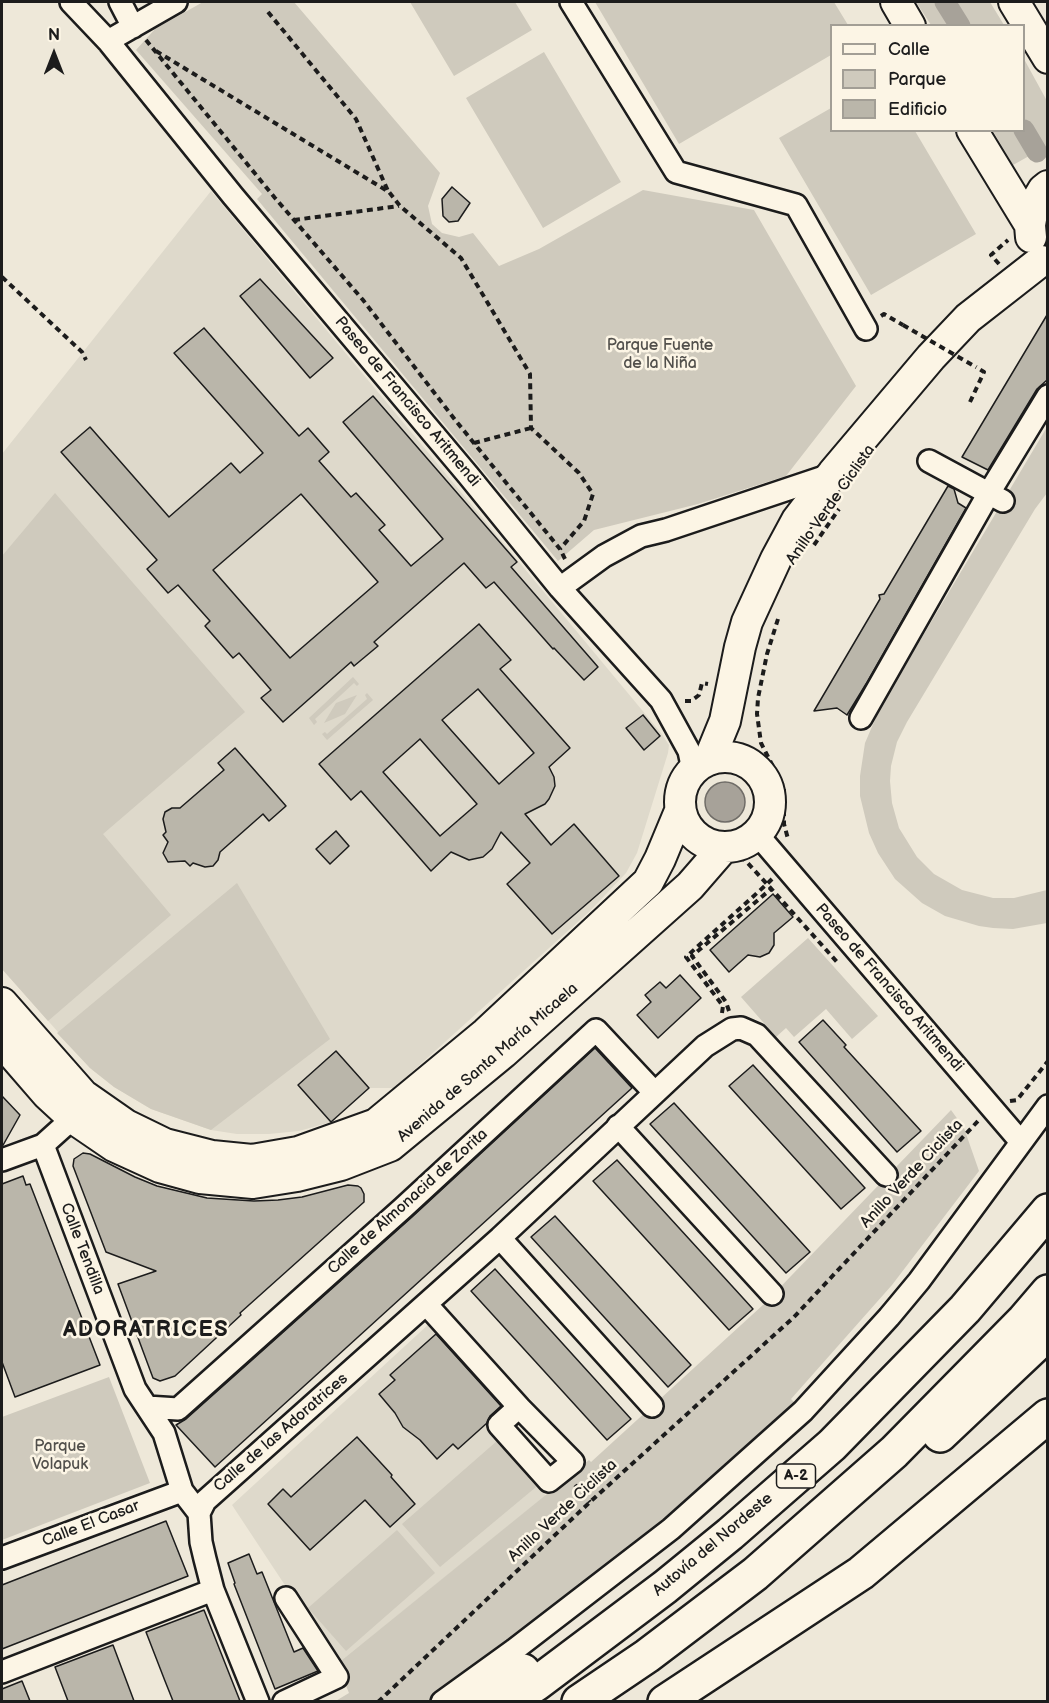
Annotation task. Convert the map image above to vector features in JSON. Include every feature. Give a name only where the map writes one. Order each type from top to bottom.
[{"type":"highway","name":"Autovía del Nordeste","points":[[509,1701],[536,1684],[665,1587],[832,1445],[965,1309],[1047,1211]]},
{"type":"highway","points":[[579,1701],[647,1656],[755,1574],[894,1452],[1024,1320],[1047,1292]]},
{"type":"highway","points":[[755,1574],[853,1515],[1047,1334]]},
{"type":"highway","points":[[748,1647],[968,1465],[1047,1392]]},
{"type":"highway","points":[[665,1701],[861,1573],[1047,1416]]},
{"type":"highway","points":[[477,1701],[525,1670],[665,1567],[790,1481]]},
{"type":"street","name":"Paseo de Francisco Aritmendi","points":[[71,2],[108,41],[225,187],[468,475],[567,583],[661,700],[689,751],[701,765]]},
{"type":"street","points":[[120,2],[133,27]]},
{"type":"street","points":[[108,41],[176,2]]},
{"type":"street","points":[[571,2],[676,172],[796,205],[866,329]]},
{"type":"street","points":[[896,2],[909,24]]},
{"type":"street","points":[[1014,2],[1047,58]]},
{"type":"street","points":[[741,690],[719,739],[681,788],[680,811],[684,823],[695,837],[711,846],[723,848],[736,847],[748,842],[758,834],[764,825],[770,804],[765,782],[754,768],[742,740],[741,690],[740,647],[747,622],[797,520],[833,473],[931,357],[968,318],[1015,282],[1044,265],[1022,230],[973,132]]},
{"type":"street","points":[[1022,230],[1047,186]]},
{"type":"street","points":[[861,718],[996,497],[1047,396]]},
{"type":"street","points":[[929,461],[996,497]]},
{"type":"street","points":[[567,583],[604,556],[641,536],[666,530],[833,473]]},
{"type":"street","points":[[701,765],[731,757],[741,759],[754,768]]},
{"type":"street","name":"Avenida de Santa María Micaela","points":[[2,1003],[83,1095],[126,1125],[165,1144],[212,1156],[252,1160],[298,1152],[376,1124],[486,1033],[648,882],[680,811]]},
{"type":"street","name":"Paseo de Francisco Aritmendi","points":[[758,834],[985,1113],[1021,1142]]},
{"type":"street","name":"Avenida de Santa María Micaela","points":[[2,1042],[47,1094],[72,1118],[114,1146],[160,1167],[200,1178],[254,1183],[297,1176],[341,1165],[390,1146],[503,1053],[672,902],[709,866],[723,848]]},
{"type":"street","points":[[723,1025],[748,1030],[766,1042],[886,1175]]},
{"type":"street","name":"Calle de las Adoratrices","points":[[199,1513],[205,1501],[213,1493],[500,1238],[705,1046],[723,1025]]},
{"type":"street","name":"Calle de Almonacid de Zorita","points":[[147,1407],[178,1408],[403,1208],[596,1030],[654,1092]]},
{"type":"street","points":[[442,1701],[514,1650],[671,1529],[803,1411],[919,1281],[1047,1106]]},
{"type":"street","points":[[2,1160],[43,1145],[72,1118]]},
{"type":"street","points":[[618,1126],[772,1294]]},
{"type":"street","name":"Calle Tendilla","points":[[43,1145],[135,1389],[164,1433],[182,1491],[199,1513]]},
{"type":"street","points":[[500,1238],[652,1406]]},
{"type":"street","points":[[426,1304],[519,1407]]},
{"type":"street","name":"Calle El Casar","points":[[2,1558],[152,1500],[182,1491]]},
{"type":"street","points":[[199,1513],[201,1542],[213,1590],[258,1701]]},
{"type":"street","points":[[2,1672],[213,1590]]},
{"type":"street","points":[[284,1701],[337,1677],[286,1598]]},
{"type":"path","points":[[268,12],[356,119],[389,192],[400,206],[461,258],[530,374],[531,428],[579,473],[594,494],[584,521],[560,549]]},
{"type":"path","points":[[133,27],[156,51],[293,220],[363,300],[560,549],[567,583]]},
{"type":"path","points":[[156,51],[389,192]]},
{"type":"path","points":[[293,220],[400,206]]},
{"type":"path","points":[[1015,282],[991,255],[1022,230]]},
{"type":"path","points":[[2,277],[82,352],[86,360]]},
{"type":"path","points":[[903,325],[984,372],[970,402]]},
{"type":"path","points":[[961,363],[969,355]]},
{"type":"path","points":[[474,443],[531,428]]},
{"type":"path","name":"Anillo Verde Ciclista","points":[[811,549],[842,505]]},
{"type":"path","points":[[741,690],[767,654],[781,608]]},
{"type":"path","points":[[661,700],[669,693],[681,702],[691,701],[699,695],[702,683],[741,690],[757,714],[761,743],[784,788],[784,824],[791,846],[783,866],[767,884],[686,957],[723,1006],[723,1025]]},
{"type":"path","points":[[767,884],[843,969]]},
{"type":"path","points":[[723,1025],[726,1002],[692,956],[771,889]]},
{"type":"path","points":[[985,1113],[1000,1094],[1008,1101],[1017,1100],[1047,1061]]},
{"type":"path","name":"Anillo Verde Ciclista","points":[[378,1701],[590,1502],[794,1317],[985,1113]]},
{"type":"shaded area","points":[[211,191],[669,745],[637,853],[626,873],[590,911],[394,1088],[369,1088],[331,1122],[299,1131],[269,1134],[237,1134],[211,1130],[151,1109],[114,1087],[90,1068],[2,969],[2,454]]},
{"type":"shaded area","points":[[725,782],[733,783],[739,788],[744,794],[744,810],[739,816],[733,821],[725,822],[717,821],[711,816],[706,810],[705,802],[706,794],[711,788],[717,783]]},
{"type":"shaded area","points":[[430,1323],[507,1408],[488,1427],[546,1496],[337,1664],[232,1505]]},
{"type":"green space","name":"Parque Fuente de la Niña","points":[[203,2],[294,2],[440,173],[428,206],[432,224],[442,233],[459,237],[473,233],[499,266],[539,249],[643,190],[754,210],[856,386],[786,476],[698,504],[594,530],[558,561],[257,199],[262,194],[136,50],[155,29]]},
{"type":"green space","points":[[410,2],[515,2],[532,30],[454,76]]},
{"type":"green space","points":[[595,2],[834,2],[847,24],[830,24],[830,56],[679,144]]},
{"type":"green space","points":[[916,2],[990,2],[1003,24],[930,24]]},
{"type":"green space","points":[[544,52],[621,182],[543,228],[466,98]]},
{"type":"green space","points":[[1025,61],[1047,101],[1047,146],[1013,165],[994,132],[1025,132]]},
{"type":"green space","points":[[830,109],[830,132],[916,132],[976,234],[871,295],[779,138]]},
{"type":"green space","points":[[1047,427],[1047,493],[1035,509],[907,722],[897,742],[891,766],[892,803],[899,828],[917,857],[934,874],[962,890],[993,898],[1014,898],[1047,890],[1047,923],[1013,929],[993,928],[945,916],[922,903],[895,879],[878,853],[869,833],[860,796],[860,776],[865,743],[880,708]]},
{"type":"green space","points":[[55,493],[245,712],[103,834],[171,915],[48,1021],[2,969],[2,556]]},
{"type":"green space","points":[[353,677],[359,684],[357,686],[354,683],[315,719],[317,722],[314,725],[309,718]]},
{"type":"green space","points":[[367,693],[373,700],[327,740],[322,734],[325,732],[327,734],[367,699],[365,695]]},
{"type":"green space","points":[[357,695],[345,714],[324,723],[336,703]]},
{"type":"green space","points":[[237,883],[330,1039],[211,1130],[151,1109],[114,1087],[90,1068],[57,1033]]},
{"type":"green space","points":[[808,938],[878,1016],[852,1039],[826,1009],[794,1037],[786,1028],[776,1037],[741,997]]},
{"type":"green space","points":[[951,1110],[964,1128],[979,1171],[892,1285],[791,1399],[795,1403],[668,1517],[427,1701],[334,1702],[349,1693],[337,1664],[589,1460],[591,1462],[764,1304]]},
{"type":"green space","name":"Parque Volapuk","points":[[109,1377],[150,1483],[2,1540],[2,1417]]},
{"type":"green space","points":[[497,1441],[536,1487],[440,1567],[402,1524]]},
{"type":"green space","points":[[397,1530],[435,1573],[346,1651],[308,1608]]},
{"type":"building","points":[[452,187],[470,203],[458,221],[449,222],[443,216],[442,199]]},
{"type":"building","points":[[260,279],[333,358],[310,378],[240,296]]},
{"type":"building","points":[[1047,315],[1047,380],[1037,389],[988,470],[962,457]]},
{"type":"building","points":[[204,328],[299,436],[308,428],[329,452],[319,461],[351,497],[356,493],[385,525],[379,530],[411,566],[443,539],[343,422],[373,396],[517,562],[511,567],[598,667],[584,680],[553,649],[494,582],[486,588],[464,563],[374,642],[378,646],[354,666],[351,662],[283,722],[261,698],[271,690],[239,653],[233,658],[205,626],[210,621],[178,585],[168,593],[147,569],[157,560],[61,452],[90,427],[169,517],[231,463],[240,473],[263,453],[174,353]],"holes":[[[301,494],[378,582],[290,658],[213,570]]]},
{"type":"building","points":[[948,486],[954,489],[958,503],[966,508],[866,684],[847,715],[837,708],[814,711],[880,599],[879,595],[884,594]]},
{"type":"building","points":[[479,624],[511,660],[500,669],[570,748],[549,767],[555,786],[549,799],[545,804],[525,814],[551,845],[574,824],[619,876],[552,934],[507,884],[530,863],[501,832],[492,849],[483,857],[469,860],[451,852],[431,871],[361,791],[351,800],[319,764]],"holes":[[[478,689],[534,753],[499,784],[442,720]],[[420,739],[477,804],[440,836],[383,772]]]},
{"type":"building","points":[[643,715],[660,736],[644,750],[626,728]]},
{"type":"building","points":[[235,748],[286,806],[269,821],[263,814],[220,852],[213,866],[205,867],[193,863],[190,866],[185,861],[168,862],[163,853],[168,842],[163,835],[166,832],[163,819],[165,812],[172,808],[180,808],[224,770],[218,763]]},
{"type":"building","points":[[336,831],[349,846],[330,864],[316,849]]},
{"type":"building","points":[[773,894],[793,917],[774,933],[774,945],[769,953],[760,957],[748,955],[729,972],[710,950]]},
{"type":"building","points":[[680,975],[701,998],[658,1038],[637,1015],[651,1002],[645,995],[660,982],[666,988]]},
{"type":"building","points":[[823,1020],[846,1045],[844,1047],[921,1131],[897,1152],[799,1042]]},
{"type":"building","points":[[595,1048],[632,1088],[215,1467],[176,1425],[186,1419],[412,1217]]},
{"type":"building","points":[[336,1051],[369,1088],[331,1122],[298,1085]]},
{"type":"building","points":[[753,1065],[865,1188],[841,1209],[729,1086]]},
{"type":"building","points":[[2,1096],[20,1115],[2,1147]]},
{"type":"building","points":[[674,1103],[810,1252],[786,1273],[650,1124]]},
{"type":"building","points":[[83,1153],[90,1154],[157,1186],[207,1198],[278,1200],[302,1197],[348,1185],[361,1188],[364,1202],[240,1313],[241,1315],[175,1376],[160,1381],[153,1378],[118,1284],[156,1271],[106,1252],[73,1166],[74,1159]]},
{"type":"building","points":[[617,1160],[753,1309],[729,1330],[593,1181]]},
{"type":"building","points":[[23,1176],[26,1185],[30,1184],[100,1365],[15,1397],[2,1362],[2,1184]]},
{"type":"building","points":[[555,1216],[691,1365],[668,1387],[531,1237]]},
{"type":"building","points":[[495,1269],[631,1419],[607,1440],[471,1291]]},
{"type":"building","points":[[436,1334],[501,1406],[490,1416],[487,1423],[458,1449],[453,1444],[437,1459],[420,1440],[403,1427],[379,1394],[395,1380],[390,1375]]},
{"type":"building","points":[[357,1437],[415,1504],[390,1527],[365,1500],[310,1550],[268,1504],[283,1489],[291,1497]]},
{"type":"building","points":[[166,1521],[188,1576],[2,1649],[2,1585]]},
{"type":"building","points":[[249,1554],[257,1574],[262,1572],[294,1652],[303,1648],[318,1671],[275,1689],[228,1563]]},
{"type":"building","points":[[204,1610],[240,1701],[173,1701],[165,1681],[146,1632]]},
{"type":"building","points":[[113,1645],[134,1701],[68,1701],[55,1667]]},
{"type":"building","points":[[22,1681],[30,1701],[2,1701],[2,1689]]},
{"type":"waterway","points":[[945,2],[959,24]]},
{"type":"waterway","points":[[1025,132],[1037,152]]},
{"type":"district","name":"ADORATRICES","points":[[146,1330]]}]
